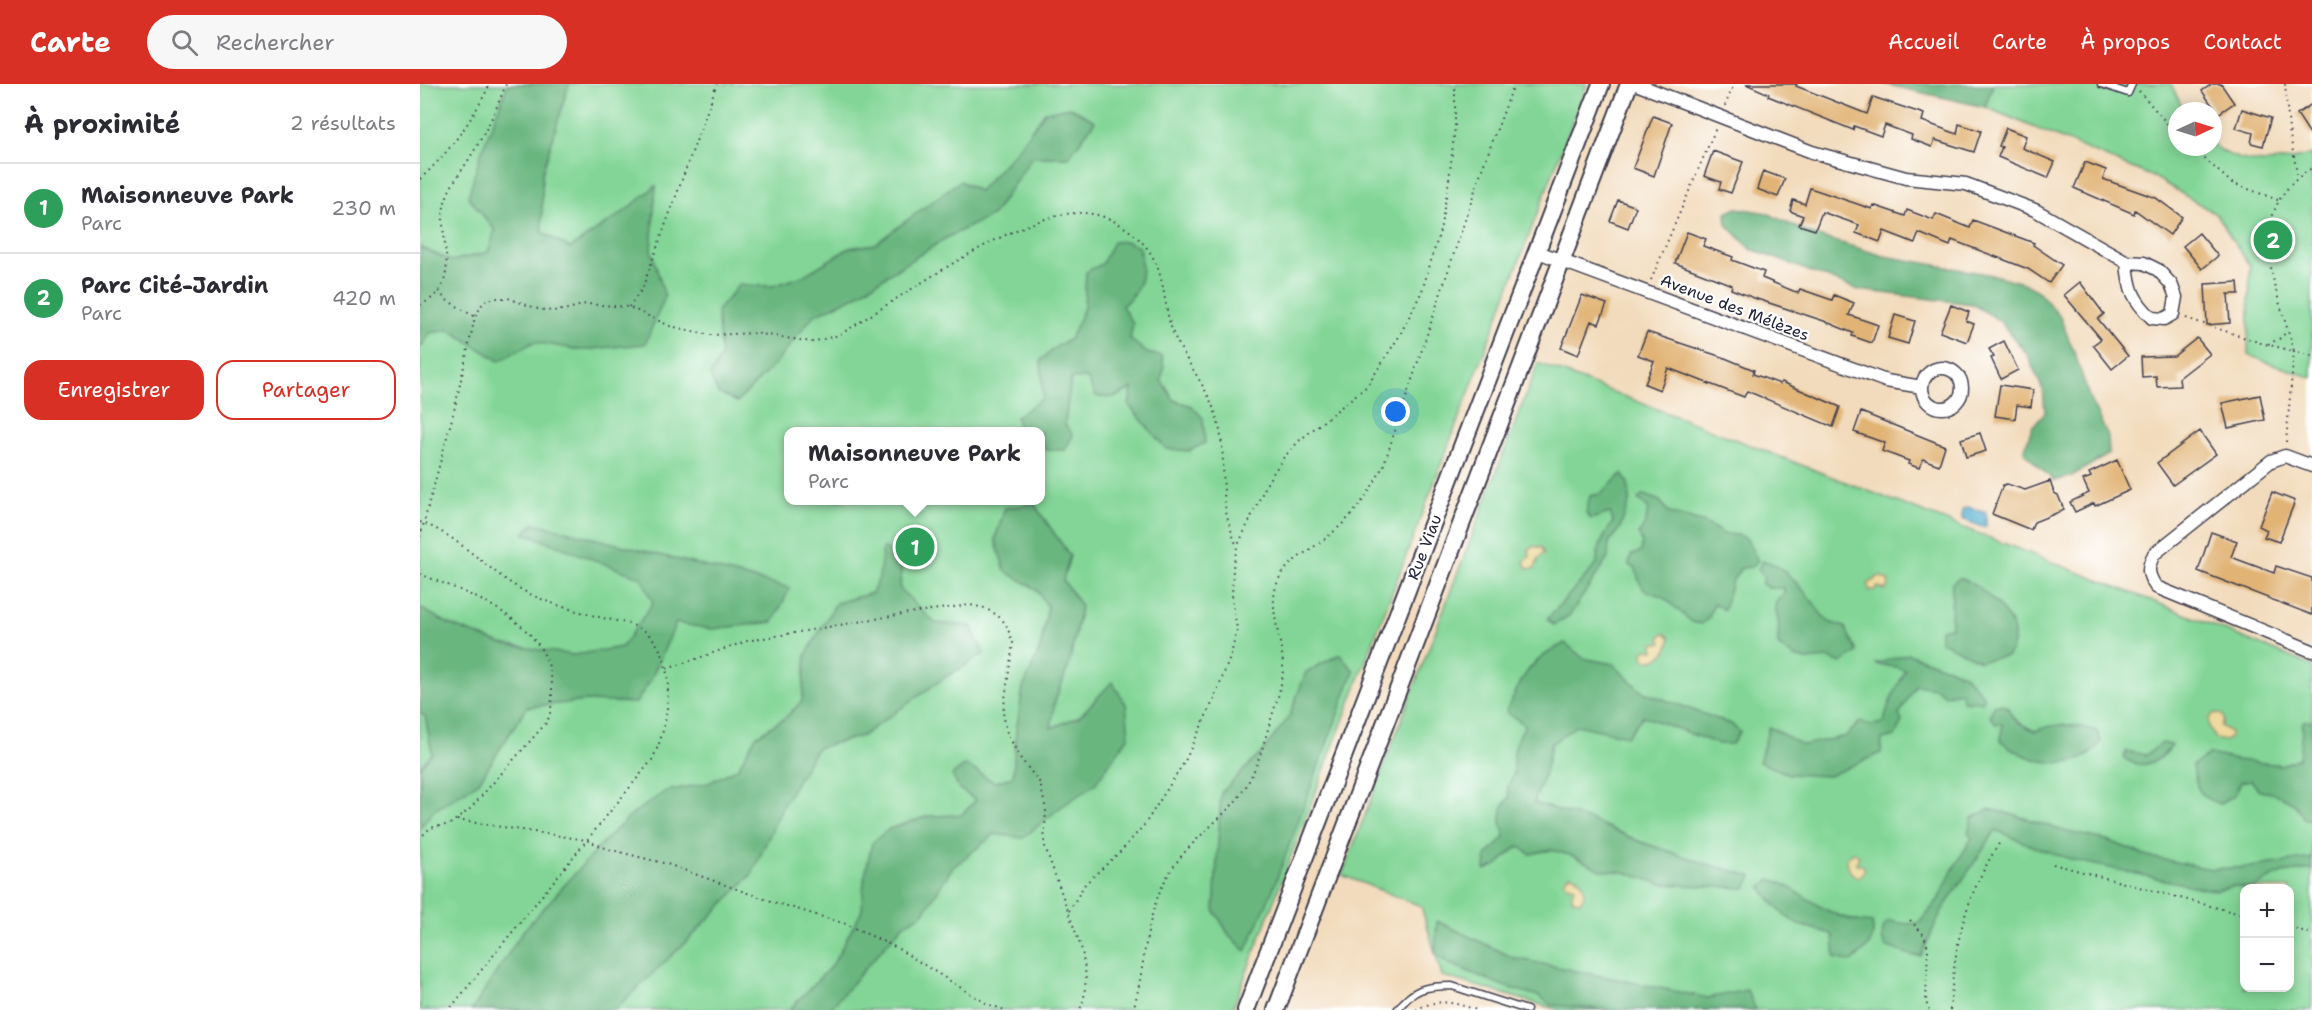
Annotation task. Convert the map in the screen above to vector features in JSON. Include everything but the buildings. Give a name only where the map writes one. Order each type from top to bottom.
[{"type":"main road","name":"Rue Viau","points":[[1246,1010],[1601,84]]},
{"type":"main road","name":"Rue Viau","points":[[1276,1010],[1629,84]]},
{"type":"street","points":[[1636,84],[1812,152],[1906,178],[1966,184],[2036,210],[2127,262],[2144,263],[2158,270],[2171,284],[2176,297],[2174,314],[2164,319],[2152,318],[2137,303],[2128,283],[2127,262]]},
{"type":"street","name":"Avenue des Mélèzes","points":[[1538,252],[1886,381],[1922,387]]},
{"type":"street","points":[[2312,466],[2285,456],[2271,461],[2154,554],[2148,566],[2149,577],[2156,586],[2312,651]]},
{"type":"lane","points":[[2101,84],[2128,93],[2133,84]]},
{"type":"lane","points":[[1396,1010],[1412,992],[1441,986],[1452,987],[1527,1010]]},
{"type":"path","points":[[420,179],[460,134],[490,84]]},
{"type":"path","points":[[420,305],[439,291],[447,270],[444,231],[445,203],[452,185],[489,125],[506,84]]},
{"type":"path","points":[[629,307],[642,289],[717,84]]},
{"type":"path","points":[[1069,911],[1085,884],[1145,825],[1185,761],[1214,699],[1232,655],[1237,629],[1232,598],[1233,567],[1237,547],[1254,509],[1284,457],[1300,440],[1367,386],[1400,335],[1417,300],[1440,231],[1449,180],[1455,127],[1455,84]]},
{"type":"path","points":[[1133,1010],[1141,983],[1149,929],[1162,886],[1186,849],[1234,803],[1258,763],[1279,693],[1283,670],[1274,602],[1276,586],[1283,572],[1295,560],[1350,518],[1369,493],[1384,464],[1481,172],[1514,84]]},
{"type":"path","points":[[1646,291],[1734,84]]},
{"type":"path","points":[[2133,84],[2168,125]]},
{"type":"path","points":[[2286,84],[2289,130],[2298,179]]},
{"type":"path","points":[[2201,156],[2232,183],[2278,200]]},
{"type":"path","points":[[2286,445],[2294,351],[2269,258],[2268,238],[2278,200],[2312,168]]},
{"type":"path","points":[[420,537],[454,411],[475,317],[484,301],[508,298],[538,309],[551,311],[586,304],[629,307],[670,327],[710,335],[755,333],[801,341],[821,341],[848,330],[991,242],[1055,216],[1086,213],[1101,215],[1114,221],[1143,244],[1157,267],[1172,330],[1208,398],[1218,423],[1225,506],[1237,547]]},
{"type":"path","points":[[439,291],[445,299],[475,317]]},
{"type":"path","points":[[2174,314],[2312,356]]},
{"type":"path","points":[[2267,344],[2279,339],[2288,331]]},
{"type":"path","points":[[420,522],[447,536],[498,576],[524,591],[560,606],[629,624],[643,630],[656,643],[667,669],[668,712],[661,741],[652,760],[449,1010]]},
{"type":"path","points":[[420,574],[482,601],[512,618],[533,640],[549,665],[552,705],[547,722],[477,803],[457,820],[430,828],[420,838]]},
{"type":"path","points":[[667,669],[747,641],[909,612],[970,605],[985,608],[1006,624],[1013,644],[1004,713],[1007,733],[1021,759],[1040,783],[1046,810],[1044,844],[1082,950],[1086,977],[1080,1010]]},
{"type":"path","points":[[457,820],[586,840],[608,849],[667,864],[766,900],[846,924],[897,948],[987,1004],[1005,1010]]},
{"type":"path","points":[[1950,1010],[1957,947],[1964,918],[1977,881],[2000,842]]},
{"type":"path","points":[[2053,864],[2240,914]]},
{"type":"path","points":[[1911,920],[1923,935],[1928,948],[1926,1002],[1929,1010]]},
{"type":"path","points":[[2294,928],[2312,933]]},
{"type":"path","points":[[1416,1010],[1436,1001],[1450,1002],[1477,1010]]},
{"type":"green space","points":[[420,84],[1587,84],[1232,1010],[420,1010]]},
{"type":"green space","points":[[508,84],[569,84],[542,174],[542,232],[570,248],[625,211],[656,186],[651,249],[665,297],[645,344],[581,350],[534,342],[499,361],[450,330],[430,333],[420,349],[420,247],[452,261],[488,252],[495,230],[468,197],[481,153]]},
{"type":"green space","points":[[1884,84],[1993,84],[1985,107]]},
{"type":"green space","points":[[1993,84],[2171,84],[2180,102],[2168,102],[2168,156],[2222,156],[2222,151],[2248,160],[2274,162],[2312,154],[2312,378],[2248,355],[2250,266],[2216,214],[2156,178],[1985,107]]},
{"type":"green space","points":[[1070,107],[1095,121],[1069,157],[1032,157],[993,215],[946,238],[855,296],[813,316],[776,363],[737,402],[718,393],[710,376],[721,355],[717,311],[739,285],[773,286],[803,276],[849,248],[875,244],[960,181],[979,191],[1015,152],[1045,112]]},
{"type":"green space","points":[[1737,208],[1767,213],[1808,233],[1884,256],[1998,276],[2026,284],[2039,292],[2060,317],[2090,400],[2108,436],[2109,454],[2070,477],[2054,481],[2024,452],[2032,427],[2045,412],[2043,390],[2027,354],[1999,320],[1972,304],[1859,290],[1751,249],[1727,225],[1726,213]]},
{"type":"green space","points":[[1126,241],[1139,247],[1142,265],[1141,280],[1135,293],[1122,306],[1133,324],[1130,339],[1147,353],[1162,356],[1164,368],[1161,380],[1174,400],[1192,406],[1203,418],[1205,443],[1189,451],[1166,449],[1129,405],[1132,388],[1107,398],[1096,396],[1087,378],[1071,379],[1065,424],[1073,435],[1065,450],[1045,449],[1045,427],[1018,427],[1016,417],[1043,398],[1041,360],[1057,346],[1070,339],[1084,308],[1086,272],[1102,264],[1113,242]]},
{"type":"green space","points":[[1538,363],[2163,605],[2312,666],[2312,1010],[1559,1010],[1442,976],[1421,906],[1342,875]]},
{"type":"green space","points":[[1622,474],[1628,483],[1630,500],[1620,528],[1609,543],[1608,558],[1570,615],[1554,625],[1547,619],[1597,564],[1600,547],[1613,521],[1610,513],[1591,519],[1586,513],[1590,496],[1600,494]]},
{"type":"green space","points":[[1644,495],[1660,501],[1669,513],[1705,523],[1724,534],[1746,538],[1758,561],[1751,567],[1741,568],[1732,581],[1724,610],[1714,603],[1709,617],[1702,624],[1692,622],[1663,597],[1644,590],[1636,569],[1629,565],[1631,555],[1641,552],[1642,543],[1639,534],[1646,522],[1648,508],[1638,499]]},
{"type":"green space","points":[[1035,505],[1070,556],[1063,580],[1081,606],[1069,665],[1055,701],[1051,728],[1080,716],[1112,682],[1126,704],[1129,736],[1095,784],[1061,807],[1023,838],[995,834],[952,868],[923,914],[904,924],[829,1010],[789,1010],[833,964],[862,910],[864,880],[872,843],[889,829],[928,816],[961,815],[976,800],[959,789],[952,775],[966,765],[994,782],[1013,777],[1016,731],[1023,688],[1040,649],[1048,607],[1036,589],[1005,571],[995,539],[1005,508]]},
{"type":"green space","points":[[534,523],[790,588],[773,622],[712,629],[676,623],[651,679],[636,703],[586,701],[527,707],[478,783],[433,811],[420,828],[420,767],[432,753],[425,716],[420,713],[420,608],[449,624],[501,644],[574,655],[622,647],[653,603],[642,578],[524,533]]},
{"type":"green space","points":[[883,547],[902,560],[900,589],[935,623],[971,626],[984,654],[944,678],[862,736],[817,748],[785,801],[752,874],[685,943],[614,1010],[472,1010],[523,931],[608,837],[635,812],[666,791],[709,783],[738,768],[756,736],[785,718],[802,701],[806,655],[836,603],[872,593],[879,578]]},
{"type":"green space","points":[[1763,561],[1770,562],[1784,571],[1827,620],[1845,627],[1857,652],[1841,663],[1828,658],[1807,660],[1794,657],[1778,645],[1779,622],[1775,605],[1784,593],[1784,588],[1769,588],[1762,584],[1764,578],[1758,569]]},
{"type":"green space","points":[[1959,578],[1983,591],[2005,614],[2014,636],[2008,656],[1980,661],[1940,641],[1940,629],[1951,627],[1952,583]]},
{"type":"green space","points":[[1565,643],[1583,658],[1613,664],[1641,691],[1731,724],[1740,732],[1732,744],[1718,744],[1643,716],[1627,736],[1577,725],[1551,744],[1546,769],[1534,803],[1591,820],[1641,842],[1752,876],[1746,888],[1661,884],[1624,872],[1601,870],[1573,856],[1551,850],[1530,854],[1518,846],[1497,865],[1485,870],[1486,856],[1505,837],[1501,822],[1502,808],[1509,798],[1508,786],[1514,773],[1514,752],[1525,725],[1506,712],[1528,671],[1542,657]]},
{"type":"green space","points":[[1340,654],[1354,671],[1272,892],[1246,951],[1229,935],[1214,910],[1221,793],[1262,752],[1289,717],[1306,672]]},
{"type":"green space","points":[[1908,654],[1964,674],[1985,697],[1982,702],[1963,701],[1961,692],[1945,695],[1935,688],[1916,685],[1899,715],[1902,721],[1895,736],[1882,739],[1881,753],[1829,776],[1789,774],[1759,762],[1769,727],[1803,745],[1846,736],[1861,721],[1869,725],[1884,723],[1905,670],[1875,664]]},
{"type":"green space","points":[[2001,704],[2008,707],[2018,722],[2035,731],[2058,725],[2081,727],[2097,731],[2101,741],[2092,752],[2080,759],[2067,762],[2039,760],[2025,755],[2001,741],[2002,724],[1996,724],[1990,715],[1994,706]]},
{"type":"green space","points":[[2312,720],[2312,820],[2303,818],[2296,806],[2285,798],[2259,791],[2251,780],[2241,782],[2235,795],[2220,804],[2202,795],[2195,779],[2193,765],[2210,754],[2237,760],[2282,765],[2299,758],[2303,721]]},
{"type":"green space","points":[[2162,743],[2172,745],[2163,756],[2151,763],[2137,764],[2124,758],[2126,751],[2146,755]]},
{"type":"green space","points":[[1989,809],[2067,832],[2107,840],[2150,857],[2211,869],[2251,867],[2312,858],[2312,869],[2282,873],[2260,884],[2240,884],[2240,887],[2217,890],[2207,889],[2073,860],[2032,846],[1996,830],[1941,912],[1921,956],[1913,956],[1885,946],[1882,938],[1884,925],[1890,921],[1906,924],[1919,923],[1938,900],[1972,838],[1968,833],[1972,818]]},
{"type":"green space","points":[[1770,879],[1838,915],[1854,921],[1872,923],[1873,936],[1869,945],[1852,962],[1835,958],[1833,935],[1800,925],[1783,914],[1761,887]]},
{"type":"green space","points":[[1437,921],[1514,958],[1708,998],[1747,990],[1756,1010],[1612,1010],[1551,1005],[1539,996],[1506,987],[1450,964],[1435,954]]},
{"type":"sand","points":[[1535,546],[1542,548],[1544,553],[1535,568],[1528,569],[1524,562],[1530,556],[1529,549]]},
{"type":"sand","points":[[1880,576],[1889,581],[1888,588],[1885,590],[1878,587],[1875,590],[1869,590],[1868,584]]},
{"type":"sand","points":[[1663,634],[1670,638],[1666,651],[1655,659],[1646,660],[1643,652],[1647,649],[1654,650],[1655,643],[1662,643],[1660,637]]},
{"type":"sand","points":[[2214,713],[2223,715],[2224,721],[2221,726],[2230,732],[2230,737],[2226,741],[2215,739],[2209,726],[2209,719]]},
{"type":"sand","points":[[1853,852],[1859,856],[1856,864],[1862,865],[1865,869],[1860,877],[1851,873],[1848,868],[1847,858]]},
{"type":"sand","points":[[1571,875],[1582,882],[1584,894],[1580,902],[1572,899],[1575,887],[1567,885],[1564,881]]},
{"type":"water","points":[[1968,507],[1986,513],[1986,526],[1982,527],[1962,519],[1962,510]]},
{"type":"place","name":"Parc Cité-Jardin","points":[[2273,240]]},
{"type":"place","name":"Maisonneuve Park","points":[[915,547]]}]
